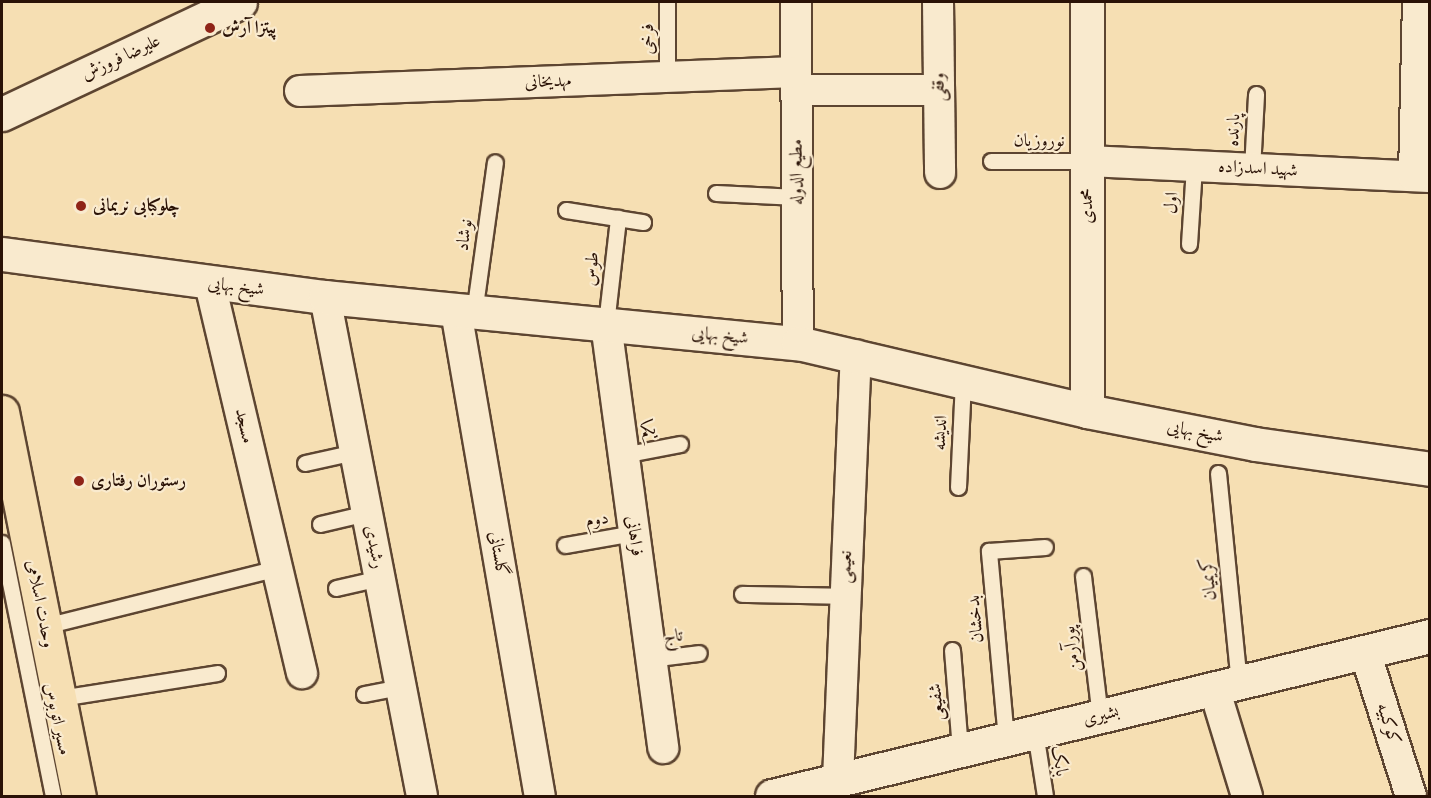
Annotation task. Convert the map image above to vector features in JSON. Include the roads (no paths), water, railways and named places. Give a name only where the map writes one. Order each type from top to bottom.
[{"type":"main road","name":"وحدت اسلامی","points":[[2,412],[79,796]]},
{"type":"street","name":"علیرضا فروزش","points":[[2,114],[240,2]]},
{"type":"street","name":"مطیع الدوله","points":[[796,2],[798,343]]},
{"type":"street","name":"وقفی","points":[[938,2],[940,173]]},
{"type":"street","name":"محمدی","points":[[1087,2],[1087,411]]},
{"type":"street","points":[[1421,5],[1422,177]]},
{"type":"street","name":"مهدیخانی","points":[[300,91],[667,77],[796,81],[939,90]]},
{"type":"street","name":"شهید اسدزاده","points":[[1087,161],[1422,177]]},
{"type":"street","name":"شیخ بهایی","points":[[2,254],[210,284],[325,297],[798,343],[856,354],[1087,411],[1255,444],[1430,469]]},
{"type":"street","name":"مسجد","points":[[210,284],[302,673]]},
{"type":"street","name":"رشیدی","points":[[325,297],[422,796]]},
{"type":"street","name":"گلستانی","points":[[465,312],[540,796]]},
{"type":"street","name":"فراهانی","points":[[606,324],[663,748]]},
{"type":"street","name":"نعیمی","points":[[849,784],[845,596],[856,354]]},
{"type":"street","name":"بشیری","points":[[772,796],[849,784],[960,750],[1430,636]]},
{"type":"street","name":"کوکبیه","points":[[1365,652],[1411,796]]},
{"type":"street","points":[[1227,685],[1247,796]]},
{"type":"lane","name":"فرخی","points":[[667,77],[668,2]]},
{"type":"lane","name":"پارنده","points":[[1252,169],[1256,94]]},
{"type":"lane","name":"نوروزیان","points":[[991,161],[1087,161]]},
{"type":"lane","name":"نوشاد","points":[[465,312],[495,162]]},
{"type":"lane","name":"اول","points":[[1189,244],[1194,166]]},
{"type":"lane","points":[[716,193],[797,197]]},
{"type":"lane","points":[[566,210],[643,222]]},
{"type":"lane","name":"طوس","points":[[606,324],[618,218]]},
{"type":"lane","name":"اندیشه","points":[[958,487],[963,381]]},
{"type":"lane","name":"یکم","points":[[623,455],[680,444]]},
{"type":"lane","points":[[305,463],[355,452]]},
{"type":"lane","name":"کریمیان","points":[[1218,473],[1227,685]]},
{"type":"lane","points":[[320,524],[367,513]]},
{"type":"lane","name":"دوم","points":[[566,545],[634,533]]},
{"type":"lane","name":"مسیر اتوبوس","points":[[2,543],[53,796]]},
{"type":"lane","name":"بدخشان","points":[[1020,736],[989,551],[1045,547]]},
{"type":"lane","points":[[45,626],[277,568]]},
{"type":"lane","name":"پورآرمن","points":[[1083,576],[1100,716]]},
{"type":"lane","points":[[336,588],[380,578]]},
{"type":"lane","points":[[742,594],[845,596]]},
{"type":"lane","name":"شفیعی","points":[[952,650],[960,750]]},
{"type":"lane","name":"تاج","points":[[651,659],[699,653]]},
{"type":"lane","points":[[60,698],[217,672]]},
{"type":"lane","points":[[364,694],[401,687]]},
{"type":"lane","name":"بابک","points":[[1020,736],[1045,796]]},
{"type":"place","name":"پیتزا آرش","points":[[210,28]]},
{"type":"place","name":"چلوکبابی نریمانی","points":[[81,206]]},
{"type":"place","name":"رستوران رفتاری","points":[[79,481]]}]
